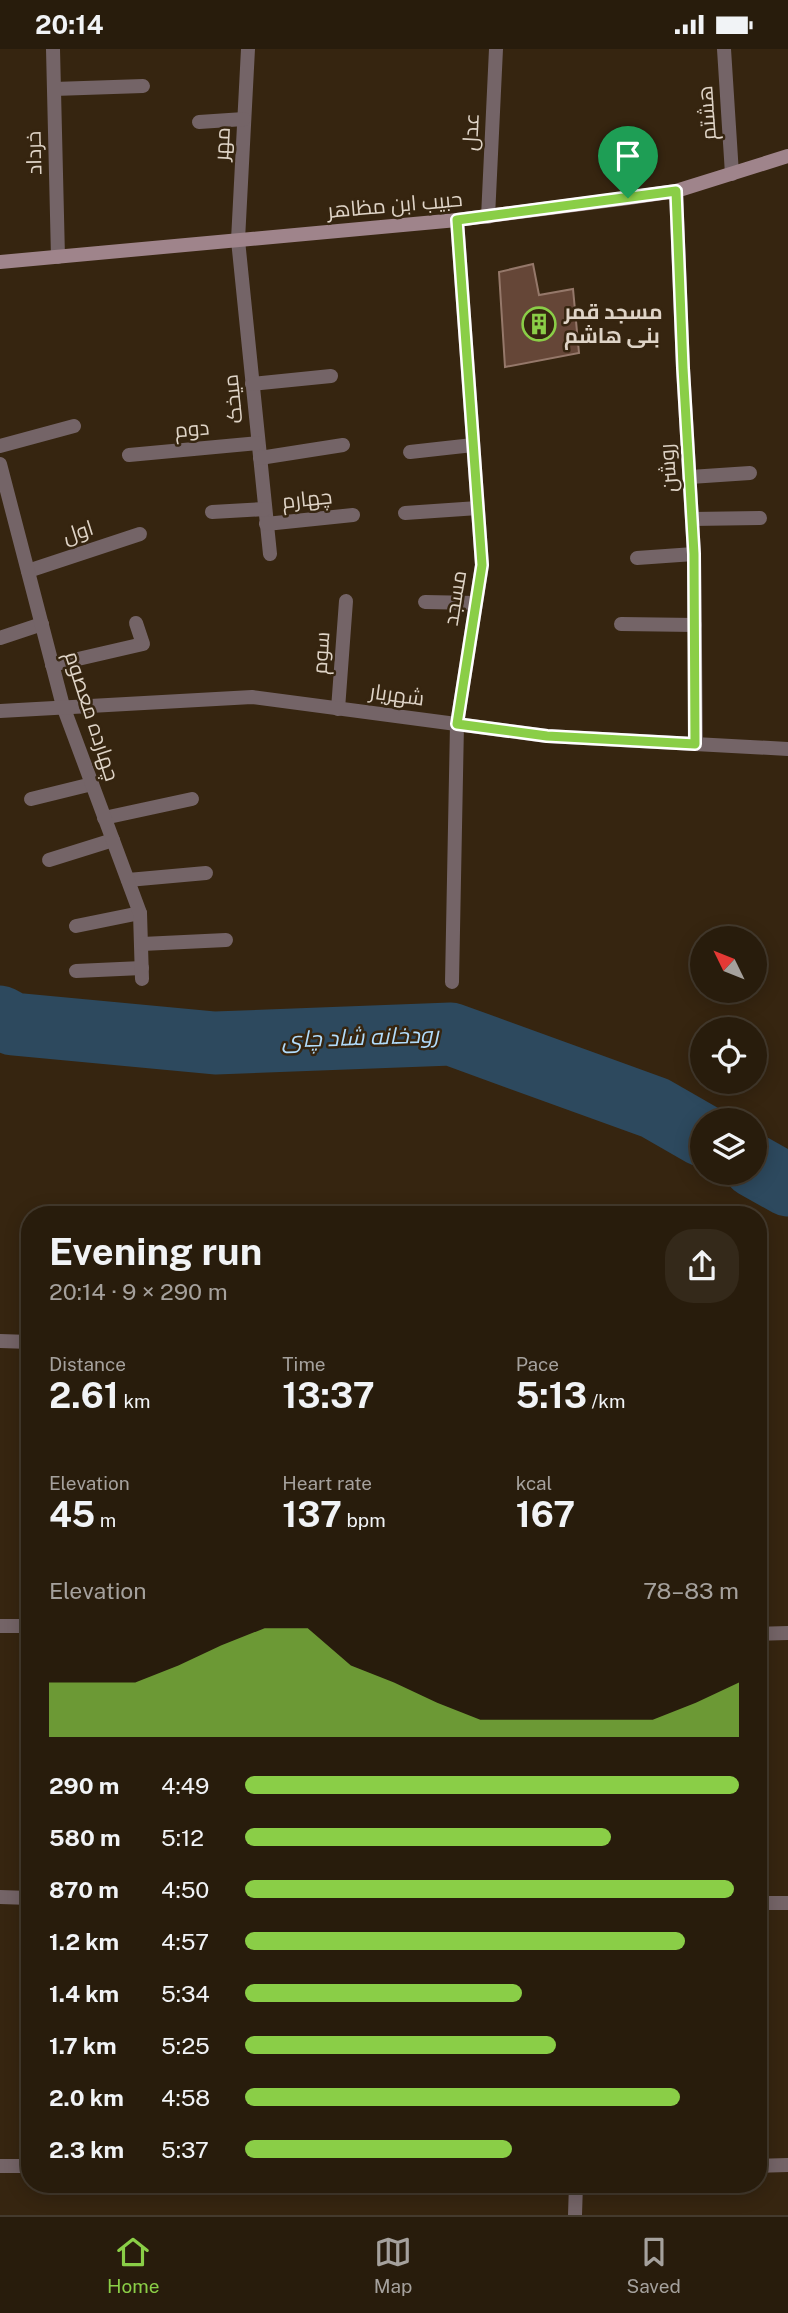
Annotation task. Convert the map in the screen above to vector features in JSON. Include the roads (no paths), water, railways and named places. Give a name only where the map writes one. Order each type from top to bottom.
[{"type":"street","name":"خرداد","points":[[53,49],[58,257]]},
{"type":"street","name":"مهر","points":[[238,240],[248,49]]},
{"type":"street","name":"عدل","points":[[488,217],[496,49]]},
{"type":"street","name":"هشتم","points":[[724,49],[732,174]]},
{"type":"street","points":[[54,89],[143,86]]},
{"type":"street","points":[[199,122],[244,118]]},
{"type":"street","name":"حبیب ابن مظاهر","points":[[0,262],[488,217],[676,191],[788,156]]},
{"type":"street","name":"روشن","points":[[676,191],[694,554],[695,744]]},
{"type":"street","name":"مسجد","points":[[452,982],[457,724],[482,565],[457,220]]},
{"type":"street","name":"میخک","points":[[238,240],[270,554]]},
{"type":"street","points":[[252,384],[331,376]]},
{"type":"street","points":[[0,446],[74,426]]},
{"type":"street","name":"دوم","points":[[129,456],[343,445]]},
{"type":"street","points":[[410,452],[473,445]]},
{"type":"street","name":"چهارده معصوم","points":[[0,464],[63,706],[140,913],[142,973],[76,971]]},
{"type":"street","points":[[690,477],[750,473]]},
{"type":"street","points":[[405,513],[478,508]]},
{"type":"street","points":[[212,512],[265,509]]},
{"type":"street","name":"چهارم","points":[[266,524],[353,515]]},
{"type":"street","points":[[692,519],[760,518]]},
{"type":"street","name":"اول","points":[[28,571],[140,534]]},
{"type":"street","points":[[637,558],[694,554]]},
{"type":"street","name":"سوم","points":[[338,709],[346,601]]},
{"type":"street","points":[[425,602],[476,603]]},
{"type":"street","points":[[52,665],[143,644],[136,623]]},
{"type":"street","points":[[0,638],[42,624]]},
{"type":"street","points":[[621,624],[695,625]]},
{"type":"street","name":"شهریار","points":[[0,711],[251,697],[547,736],[788,748]]},
{"type":"street","points":[[31,799],[92,784]]},
{"type":"street","points":[[104,818],[192,799]]},
{"type":"street","points":[[50,860],[113,840]]},
{"type":"street","points":[[128,880],[206,873]]},
{"type":"street","points":[[76,926],[140,913]]},
{"type":"street","points":[[142,944],[226,940]]},
{"type":"street","points":[[0,1341],[21,1342]]},
{"type":"street","points":[[0,1626],[21,1626]]},
{"type":"street","points":[[767,1634],[788,1633]]},
{"type":"street","points":[[0,1897],[21,1898]]},
{"type":"street","points":[[767,1903],[788,1903]]},
{"type":"street","points":[[767,2166],[788,2165]]},
{"type":"street","points":[[0,2166],[21,2166]]},
{"type":"street","points":[[575,2215],[576,2193]]},
{"type":"waterway","name":"رودخانه شاد چای","points":[[0,1017],[13,1024],[215,1043],[451,1034],[655,1108],[690,1128]]},
{"type":"waterway","name":"رودخانه شاد چای","points":[[767,1173],[788,1185]]},
{"type":"place","name":"مسجد قمر بنی هاشم","points":[[539,324]]}]
